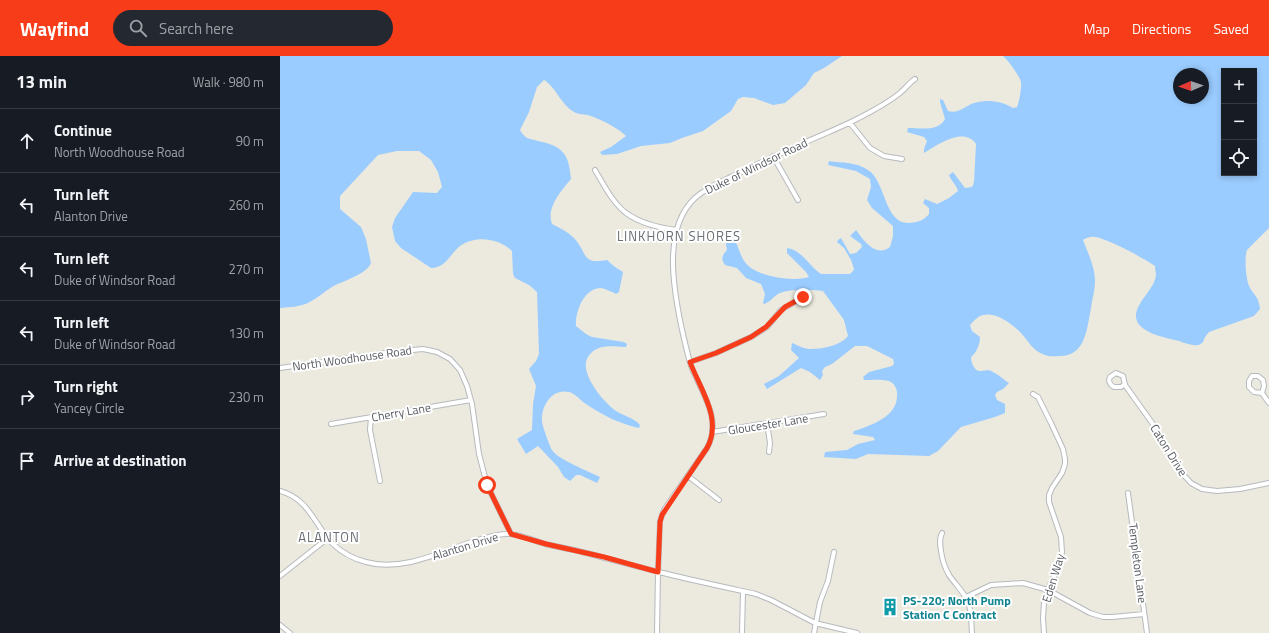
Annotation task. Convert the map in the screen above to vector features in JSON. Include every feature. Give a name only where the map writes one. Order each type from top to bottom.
[{"type":"street","name":"Duke of Windsor Road","points":[[657,633],[660,522],[662,515],[707,448],[711,440],[712,432],[712,415],[710,406],[690,362],[680,320],[675,286],[674,247],[681,218],[687,208],[701,193],[773,156],[876,109],[900,93],[915,79]]},
{"type":"street","points":[[850,122],[870,148],[884,156],[902,159]]},
{"type":"street","points":[[773,156],[798,200]]},
{"type":"street","points":[[595,170],[613,198],[628,214],[658,226],[677,230]]},
{"type":"street","points":[[690,362],[716,353],[751,337],[766,327],[785,307],[803,297]]},
{"type":"street","name":"North Woodhouse Road","points":[[280,368],[408,350],[426,349],[444,355],[450,359],[464,377],[471,400],[479,454],[487,485],[511,534]]},
{"type":"street","name":"Caton Drive","points":[[1125,384],[1117,388],[1110,384],[1109,379],[1115,373],[1119,373],[1123,376],[1125,384],[1155,427],[1179,470],[1191,483],[1202,489],[1217,491],[1240,490],[1269,483]]},
{"type":"street","points":[[1262,393],[1264,386],[1263,380],[1258,376],[1252,376],[1248,387],[1254,392],[1262,393],[1269,403]]},
{"type":"street","name":"Eden Way","points":[[1033,394],[1038,397],[1051,423],[1063,449],[1065,459],[1062,473],[1049,495],[1049,502],[1060,534],[1062,552],[1060,565],[1048,590],[1043,609],[1044,633]]},
{"type":"street","name":"Cherry Lane","points":[[331,424],[471,400]]},
{"type":"street","name":"Gloucester Lane","points":[[712,432],[824,414]]},
{"type":"street","points":[[371,417],[370,430],[380,481]]},
{"type":"street","points":[[767,423],[770,443],[769,452]]},
{"type":"street","points":[[688,476],[719,500]]},
{"type":"street","name":"Alanton Drive","points":[[280,491],[295,497],[314,517],[328,538],[338,548],[358,560],[392,565],[410,563],[494,535],[511,534],[658,572],[756,594],[771,600],[815,623],[856,633]]},
{"type":"street","name":"Templeton Lane","points":[[1128,493],[1147,633]]},
{"type":"street","points":[[942,533],[940,544],[945,568],[966,597],[969,604],[972,633]]},
{"type":"street","points":[[280,576],[328,538]]},
{"type":"street","points":[[814,633],[820,602],[828,581],[834,552]]},
{"type":"street","points":[[966,597],[991,585],[1023,583],[1048,590],[1090,613],[1103,617],[1144,614]]},
{"type":"street","points":[[742,633],[743,591]]},
{"type":"street","points":[[280,625],[290,633]]},
{"type":"water","points":[[280,56],[842,56],[814,73],[806,85],[785,103],[773,105],[754,98],[743,97],[738,99],[731,111],[703,131],[670,143],[641,146],[617,154],[602,155],[600,152],[611,147],[626,136],[623,133],[589,115],[576,113],[571,110],[544,80],[537,87],[529,112],[520,130],[524,136],[547,143],[563,152],[569,163],[571,179],[559,194],[553,206],[551,212],[552,224],[567,232],[574,238],[589,259],[593,261],[607,260],[623,272],[619,292],[616,294],[601,288],[595,289],[585,296],[577,314],[576,326],[592,337],[624,342],[627,344],[626,347],[609,346],[595,350],[588,357],[586,371],[594,387],[605,401],[616,411],[638,423],[640,425],[639,428],[618,422],[586,404],[569,392],[557,393],[552,396],[545,405],[542,416],[543,427],[555,454],[600,477],[597,483],[580,475],[576,475],[570,481],[564,477],[558,467],[538,446],[526,454],[517,439],[532,430],[533,404],[536,386],[529,369],[536,361],[539,354],[537,292],[529,285],[515,278],[513,274],[512,251],[494,241],[480,239],[473,240],[456,249],[440,266],[431,268],[401,248],[395,241],[392,227],[395,218],[413,192],[437,193],[442,187],[438,172],[431,160],[419,151],[397,151],[378,155],[340,196],[340,209],[361,227],[366,239],[371,263],[368,267],[359,274],[332,287],[308,303],[280,308]]},
{"type":"water","points":[[1003,56],[1269,56],[1269,228],[1247,250],[1246,258],[1249,286],[1257,299],[1260,309],[1254,316],[1209,332],[1203,342],[1198,345],[1188,344],[1153,334],[1141,327],[1136,317],[1139,306],[1155,280],[1155,266],[1109,241],[1101,238],[1089,237],[1083,240],[1094,271],[1095,288],[1084,340],[1075,351],[1069,355],[1048,356],[1034,349],[1021,333],[1012,325],[1003,319],[988,314],[976,319],[970,325],[972,331],[980,337],[978,348],[971,357],[972,364],[976,370],[991,371],[1009,383],[995,395],[997,400],[1005,404],[1005,413],[961,427],[938,451],[929,456],[868,454],[856,459],[824,457],[825,452],[847,450],[858,444],[875,440],[873,437],[853,434],[854,431],[869,426],[889,414],[894,408],[897,391],[894,384],[889,381],[864,380],[863,377],[869,372],[892,366],[894,364],[893,359],[867,346],[855,346],[832,364],[825,367],[822,371],[823,375],[820,380],[810,372],[801,368],[767,389],[764,384],[779,376],[799,358],[791,350],[792,343],[803,348],[810,349],[825,348],[836,345],[848,336],[844,320],[823,291],[801,290],[784,292],[778,294],[764,304],[765,294],[761,284],[746,278],[737,268],[725,265],[723,263],[724,253],[727,250],[724,233],[728,232],[734,238],[745,262],[750,267],[765,275],[794,279],[809,277],[787,253],[787,248],[792,249],[801,255],[821,274],[850,274],[854,269],[851,260],[844,248],[837,242],[838,240],[841,238],[850,254],[856,253],[862,247],[861,244],[850,236],[856,230],[871,247],[880,251],[885,250],[890,247],[893,236],[893,226],[872,208],[867,200],[871,187],[870,179],[856,171],[828,165],[829,161],[854,164],[868,170],[878,183],[890,210],[901,222],[910,223],[923,219],[929,214],[929,208],[923,203],[925,199],[937,204],[949,198],[958,191],[949,175],[953,172],[965,188],[972,187],[974,182],[976,144],[971,139],[958,137],[943,142],[924,153],[927,141],[924,137],[907,132],[908,128],[934,128],[942,123],[945,119],[940,99],[943,100],[948,111],[952,112],[959,111],[974,103],[984,101],[999,102],[1013,108],[1017,107],[1021,82],[1011,65]]},
{"type":"place","name":"PS-220; North Pump Station C Contract","points":[[890,607]]},
{"type":"district","name":"LINKHORN SHORES","points":[[679,236]]},
{"type":"district","name":"ALANTON","points":[[329,537]]},
{"type":"route","points":[[487,485],[511,534],[658,572],[660,522],[664,510],[711,440],[712,415],[710,406],[690,362],[716,353],[751,337],[766,327],[781,310],[803,297]]}]
